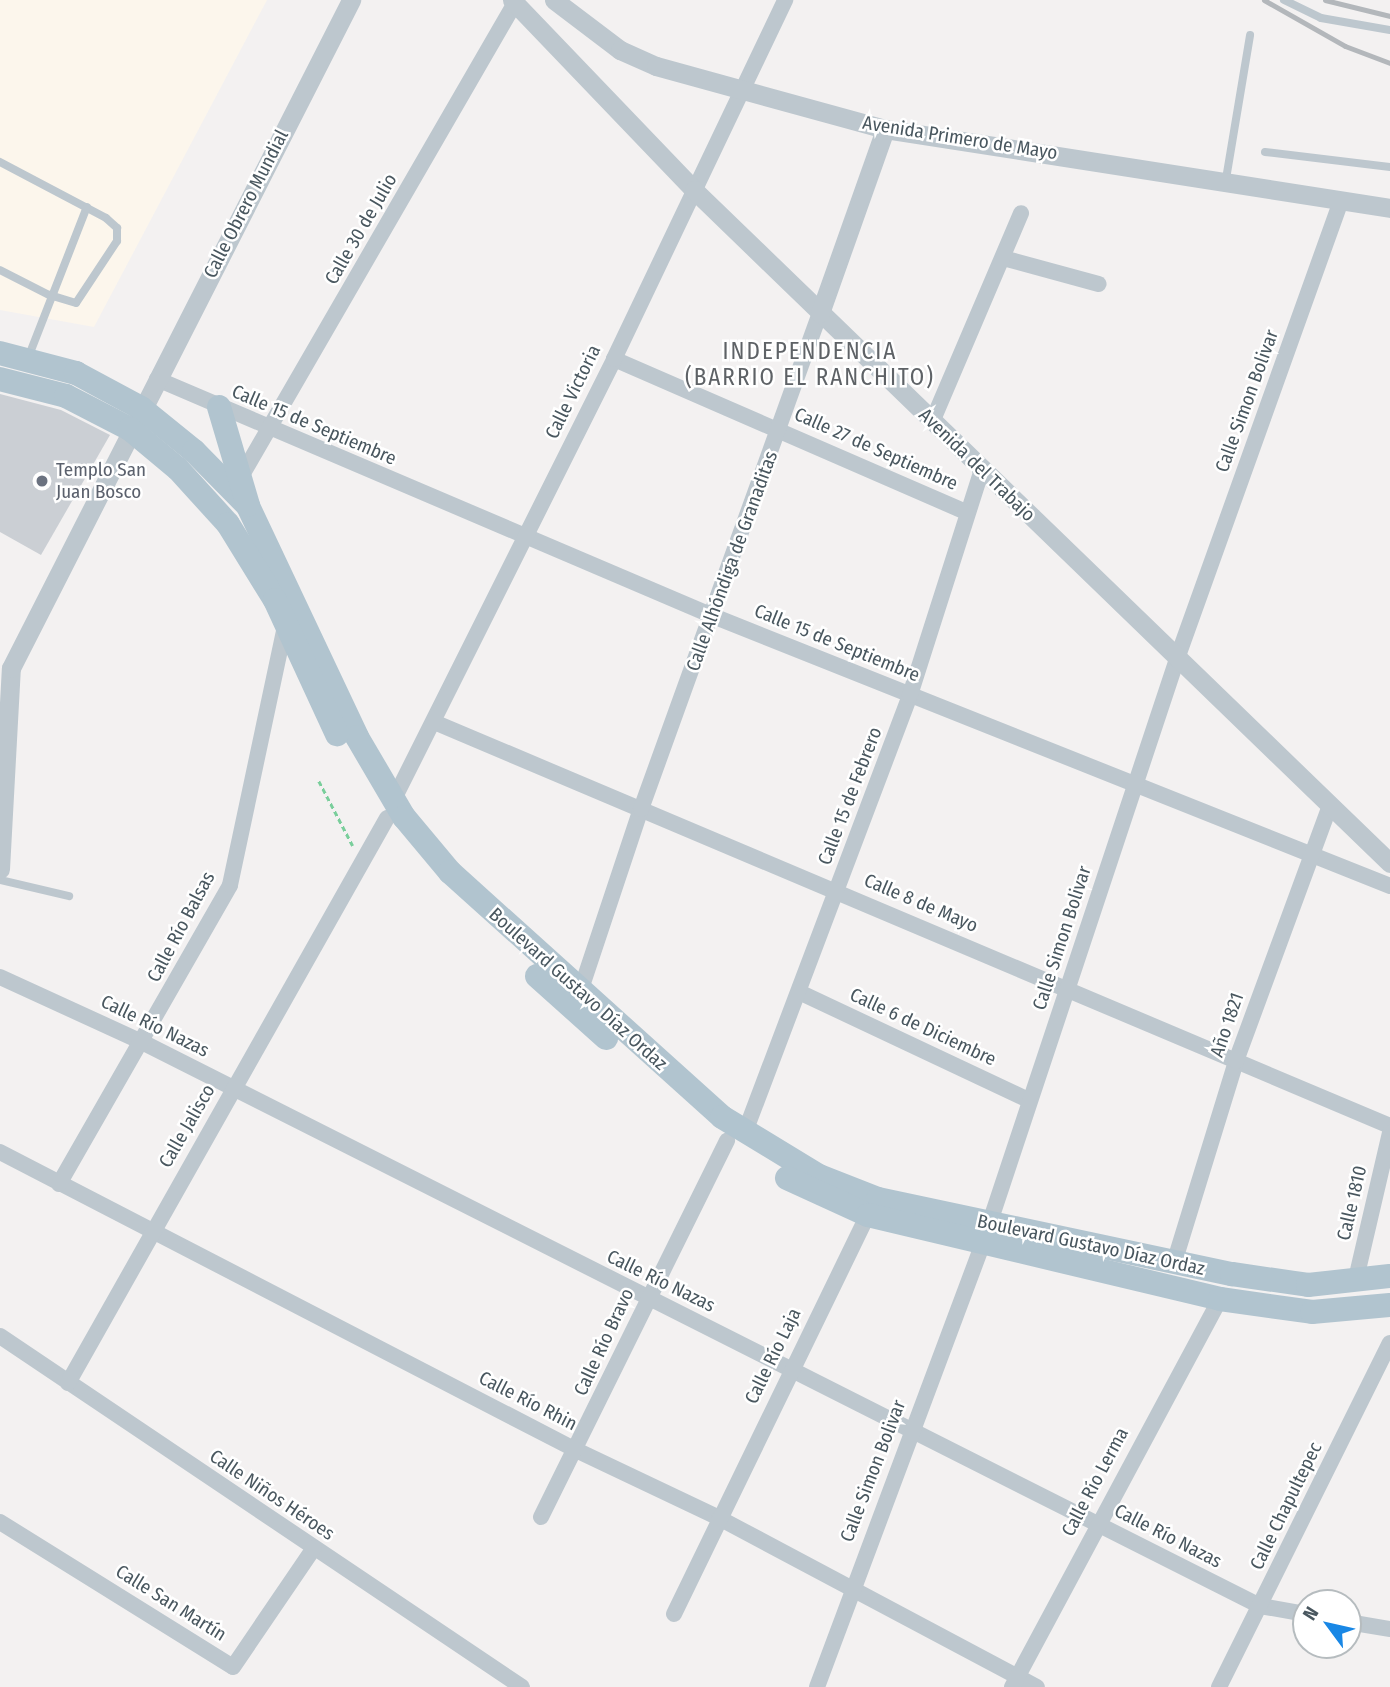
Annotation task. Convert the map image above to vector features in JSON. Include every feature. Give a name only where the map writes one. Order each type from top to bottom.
[{"type":"main road","name":"Boulevard Gustavo Díaz Ordaz","points":[[0,353],[75,373],[136,419],[194,451],[248,506],[390,809],[450,872],[736,1136],[820,1176],[878,1199],[986,1233],[1220,1299],[1312,1312],[1390,1305]]},
{"type":"main road","name":"Boulevard Gustavo Díaz Ordaz","points":[[0,379],[66,396],[136,419],[228,524],[275,600],[344,748],[450,892],[564,1001],[736,1136],[816,1193],[868,1215],[1308,1285],[1355,1283],[1390,1276]]},
{"type":"main road","points":[[219,407],[242,475],[248,506]]},
{"type":"street","name":"Calle Obrero Mundial","points":[[0,869],[11,668],[351,0]]},
{"type":"street","name":"Avenida Primero de Mayo","points":[[554,0],[620,50],[656,66],[885,129],[1226,179],[1390,208]]},
{"type":"street","name":"Calle Victoria","points":[[390,809],[614,359],[785,0]]},
{"type":"street","name":"Avenida del Trabajo","points":[[514,1],[694,190],[1390,863]]},
{"type":"street","name":"Calle 30 de Julio","points":[[242,475],[514,1]]},
{"type":"street","name":"Calle Alhóndiga de Granaditas","points":[[580,992],[641,809],[713,616],[885,129]]},
{"type":"street","name":"Calle Simon Bolivar","points":[[817,1687],[851,1589],[986,1233],[1178,656],[1341,200]]},
{"type":"street","points":[[932,422],[1021,213]]},
{"type":"street","points":[[1003,257],[1099,284]]},
{"type":"street","name":"Calle 27 de Septiembre","points":[[614,359],[966,512]]},
{"type":"street","name":"Calle 15 de Septiembre","points":[[157,379],[269,430],[713,616],[1308,857],[1390,886]]},
{"type":"street","name":"Calle 15 de Febrero","points":[[736,1136],[799,992],[910,695],[966,512],[982,470]]},
{"type":"street","name":"Calle Río Balsas","points":[[59,1184],[230,885],[285,626]]},
{"type":"street","name":"Calle 8 de Mayo","points":[[434,722],[837,890],[1390,1126]]},
{"type":"street","name":"Año 1821","points":[[1174,1263],[1236,1061],[1308,857],[1330,805]]},
{"type":"street","name":"Calle Jalisco","points":[[68,1383],[390,809]]},
{"type":"street","name":"Calle Río Nazas","points":[[0,977],[142,1041],[647,1299],[791,1366],[911,1431],[1260,1606],[1292,1612]]},
{"type":"street","name":"Calle 6 de Diciembre","points":[[799,992],[1029,1100]]},
{"type":"street","name":"Calle 1810","points":[[1355,1283],[1390,1133]]},
{"type":"street","name":"Calle Río Bravo","points":[[541,1517],[576,1450],[647,1299],[736,1136]]},
{"type":"street","name":"Calle Río Rhin","points":[[0,1152],[576,1450],[719,1518],[1014,1682],[1037,1687]]},
{"type":"street","name":"Calle Río Laja","points":[[674,1614],[791,1366],[868,1215]]},
{"type":"street","name":"Calle Río Lerma","points":[[1014,1682],[1096,1523],[1220,1299]]},
{"type":"street","name":"Calle Niños Héroes","points":[[0,1336],[522,1687]]},
{"type":"street","name":"Calle Chapultepec","points":[[1219,1687],[1390,1343]]},
{"type":"street","name":"Calle San Martín","points":[[0,1522],[233,1667],[314,1548]]},
{"type":"street","points":[[1362,1624],[1390,1629]]},
{"type":"lane","points":[[1283,0],[1321,19],[1390,30]]},
{"type":"lane","points":[[1226,179],[1250,35]]},
{"type":"lane","points":[[1265,152],[1390,167]]},
{"type":"lane","points":[[0,162],[87,207],[117,228],[117,241],[76,303],[49,295],[0,270]]},
{"type":"lane","points":[[27,360],[49,295],[87,207]]},
{"type":"lane","points":[[0,880],[69,896]]},
{"type":"path","points":[[319,781],[361,861]]},
{"type":"shaded area","points":[[0,0],[267,0],[94,327],[0,310]]},
{"type":"building","name":"Templo San Juan Bosco","points":[[0,394],[61,410],[110,435],[41,555],[0,532]]},
{"type":"railway","points":[[1264,0],[1345,46],[1390,63]]},
{"type":"railway","points":[[1325,0],[1390,16]]},
{"type":"place","name":"Templo San Juan Bosco","points":[[42,481]]},
{"type":"district","name":"INDEPENDENCIA (BARRIO EL RANCHITO)","points":[[810,364]]}]
